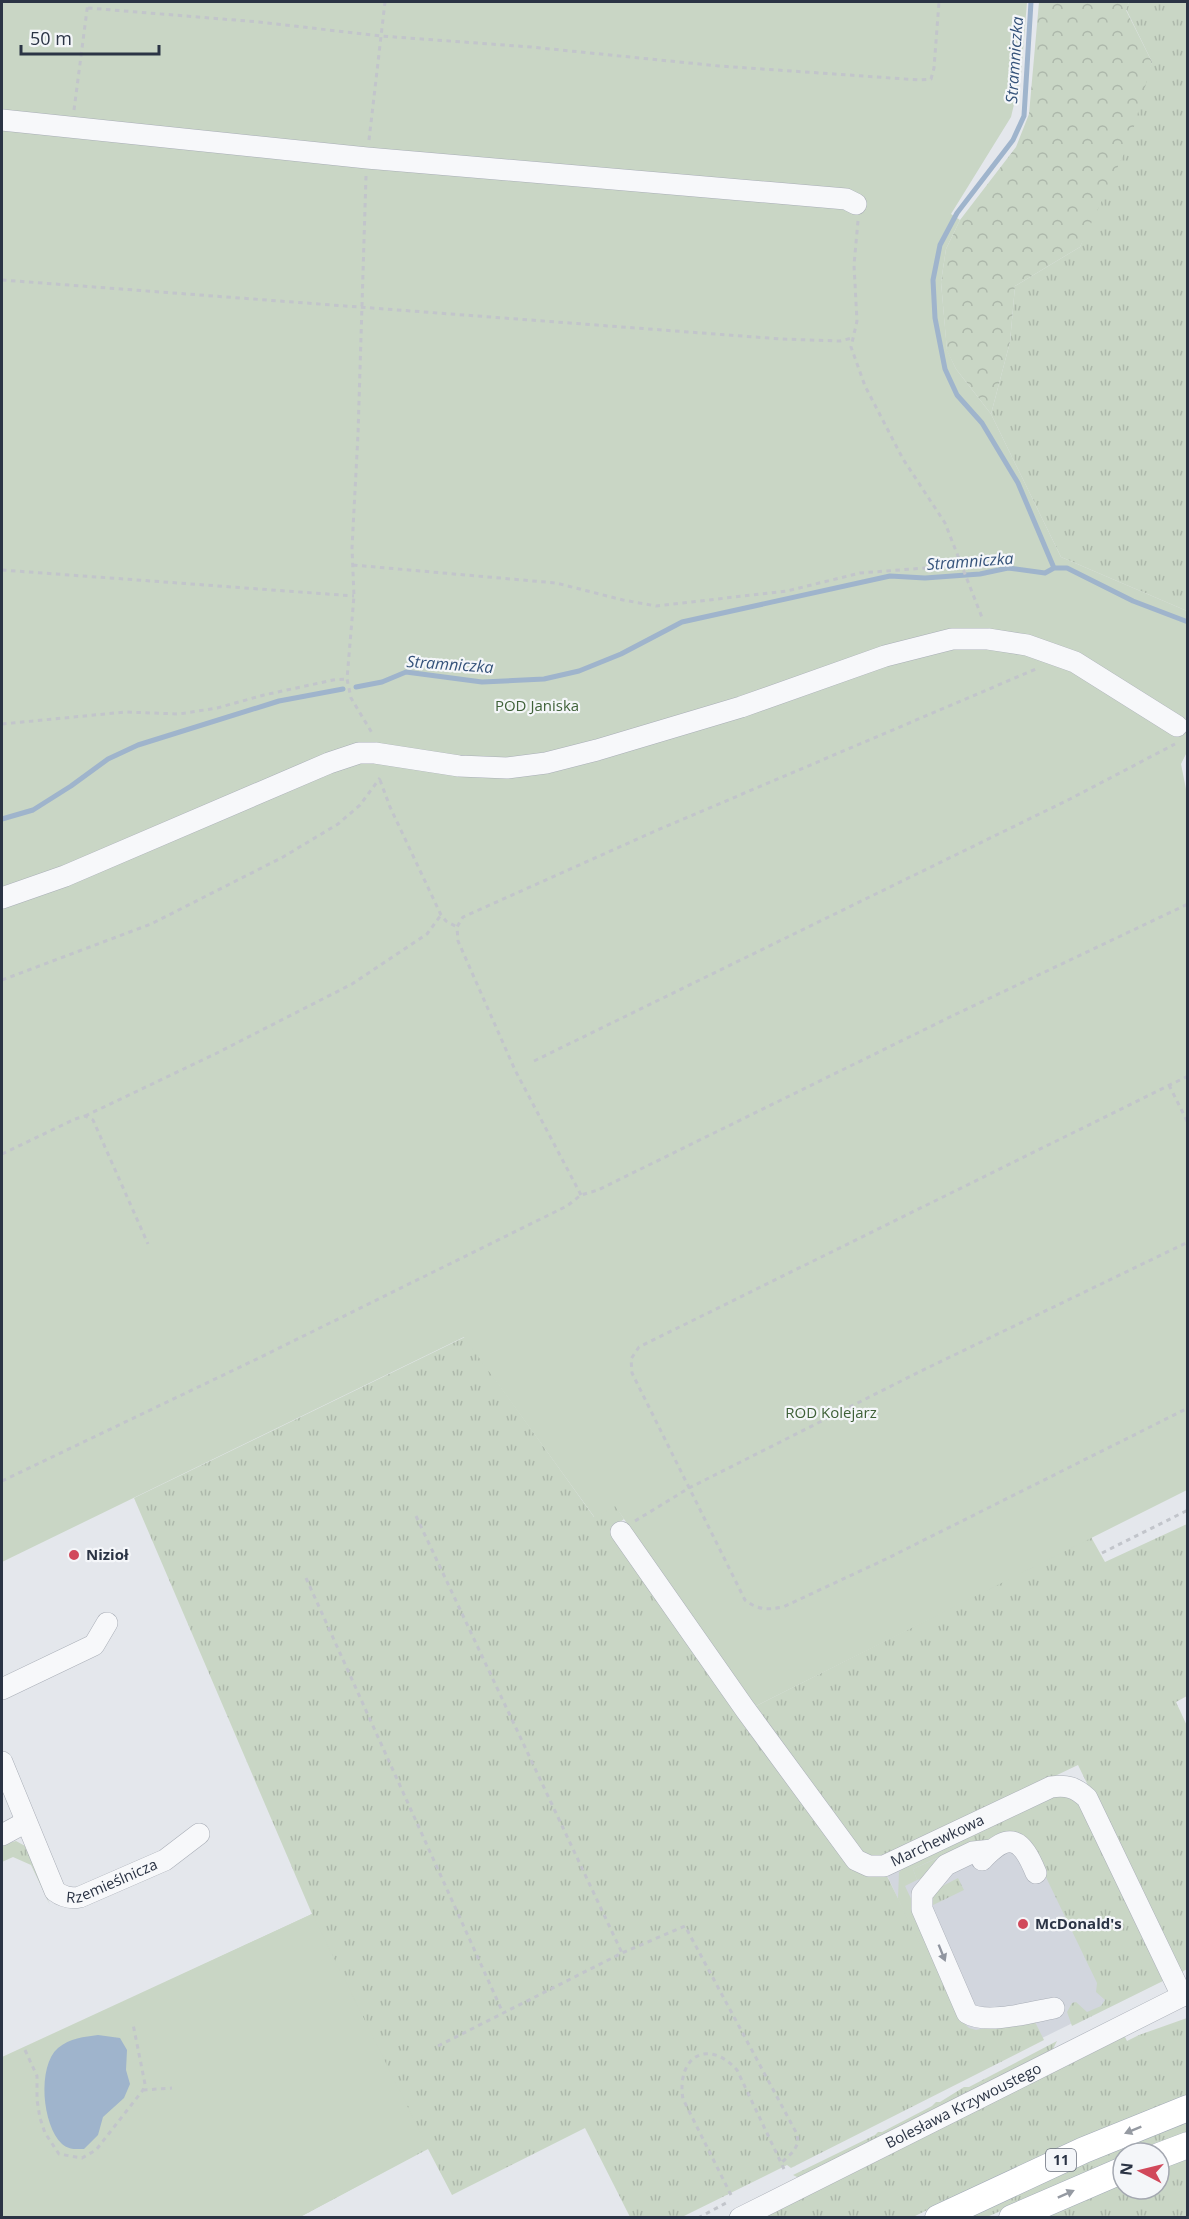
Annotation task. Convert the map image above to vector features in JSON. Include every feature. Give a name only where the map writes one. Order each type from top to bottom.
[{"type":"main road","name":"11","points":[[938,2217],[1084,2150],[1188,2108]]},
{"type":"main road","points":[[1171,2151],[1188,2145]]},
{"type":"main road","name":"11","points":[[1012,2217],[1111,2175]]},
{"type":"street","points":[[2,120],[367,158],[846,199],[856,204]]},
{"type":"street","points":[[2,898],[65,876],[329,763],[359,753],[375,753],[459,766],[507,768],[546,763],[741,707],[885,656],[952,639],[988,639],[1027,645],[1075,662],[1177,726]]},
{"type":"street","name":"Marchewkowa","points":[[621,1532],[745,1709],[856,1860],[869,1866],[884,1866],[1051,1787],[1065,1785],[1078,1790],[1086,1798],[1185,1995]]},
{"type":"street","points":[[2,1689],[94,1645],[107,1623]]},
{"type":"street","name":"Rzemieślnicza","points":[[2,1762],[55,1892],[61,1896],[74,1899],[165,1860],[199,1834]]},
{"type":"street","points":[[2,1835],[26,1822]]},
{"type":"street","points":[[1036,1873],[1025,1848],[1019,1844],[1010,1842],[992,1850],[973,1852],[946,1865],[922,1894],[922,1909],[967,2013],[977,2017],[995,2017],[1054,2008]]},
{"type":"street","name":"Bolesława Krzywoustego","points":[[740,2217],[1185,1995]]},
{"type":"path","points":[[72,126],[88,2]]},
{"type":"path","points":[[375,753],[373,734],[351,698],[347,679],[354,596],[353,565],[367,158],[385,2]]},
{"type":"path","points":[[88,8],[719,66],[920,80],[931,79],[934,68],[939,2]]},
{"type":"path","points":[[856,204],[858,214],[854,265],[857,321],[851,347],[865,386],[903,459],[945,523],[983,617],[988,639]]},
{"type":"path","points":[[2,280],[781,339],[840,341],[852,338]]},
{"type":"path","points":[[353,565],[556,583],[656,606],[787,591],[860,573],[951,566],[961,563]]},
{"type":"path","points":[[2,570],[354,596]]},
{"type":"path","points":[[581,1195],[515,1070],[458,941],[457,927],[463,918],[653,832],[1032,671],[1046,663],[1052,654]]},
{"type":"path","points":[[2,724],[125,712],[179,714],[217,708],[333,680],[347,679]]},
{"type":"path","points":[[534,1061],[1179,743],[1183,735],[1177,726]]},
{"type":"path","points":[[2,980],[151,924],[283,856],[338,824],[360,805],[380,778],[380,785],[441,915],[457,927]]},
{"type":"path","points":[[2,1481],[282,1347],[567,1206],[581,1195],[598,1190],[952,1016],[1188,904]]},
{"type":"path","points":[[2,1155],[214,1054],[352,984],[427,934],[441,915]]},
{"type":"path","points":[[1188,1076],[639,1347],[631,1359],[632,1373],[745,1600],[755,1608],[768,1610],[783,1607],[876,1563],[1188,1408]]},
{"type":"path","points":[[1169,1085],[1188,1123]]},
{"type":"path","points":[[86,1116],[93,1120],[148,1244]]},
{"type":"path","points":[[621,1532],[645,1513],[690,1488],[920,1372],[1188,1242]]},
{"type":"path","points":[[1102,1553],[1188,1510]]},
{"type":"path","points":[[416,1516],[622,1953]]},
{"type":"path","points":[[306,1578],[503,2013]]},
{"type":"path","points":[[438,2046],[622,1953],[685,1926],[797,2134],[798,2143],[793,2152],[781,2163]]},
{"type":"path","points":[[26,2050],[37,2076],[37,2100],[45,2133],[54,2149],[65,2156],[82,2158],[96,2150],[143,2090],[145,2084],[133,2024]]},
{"type":"path","points":[[731,2195],[683,2099],[680,2083],[683,2070],[701,2055],[711,2052],[727,2060],[737,2070],[784,2169]]},
{"type":"path","points":[[143,2090],[172,2088]]},
{"type":"shaded area","name":"McDonald's","points":[[1061,1792],[1150,1985],[977,2070],[886,1873]]},
{"type":"green space","name":"POD Janiska","points":[[2,2],[1027,2],[1021,75],[1011,117],[951,214],[960,220],[946,249],[941,282],[947,350],[956,369],[991,414],[1061,557],[1187,611],[1188,750],[1181,764],[1188,799],[1187,1490],[754,1707],[615,1506],[595,1518],[464,1337],[2,1562]]},
{"type":"green space","points":[[1039,2],[1129,2],[1126,10],[1152,62],[1130,141],[1080,247],[1015,286],[1010,342],[991,414],[956,369],[947,351],[941,282],[946,249],[960,220],[1016,147],[1029,114]]},
{"type":"green space","points":[[1129,2],[1187,2],[1187,611],[1061,557],[991,414],[1010,342],[1015,286],[1080,247],[1152,62],[1126,9]]},
{"type":"green space","points":[[465,1337],[594,1517],[615,1505],[624,1519],[611,1529],[680,1631],[844,1856],[883,1868],[923,1949],[933,1945],[963,2022],[969,2028],[976,2030],[1033,2018],[1044,2040],[791,2168],[787,2165],[682,2217],[630,2217],[585,2128],[452,2195],[428,2149],[300,2217],[2,2218],[108,2009],[312,1914],[134,1498]]},
{"type":"green space","points":[[1187,1524],[1187,1696],[1176,1702],[1188,1728],[1187,1969],[1180,1973],[1078,1765],[879,1860],[860,1852],[754,1707],[1091,1537],[1105,1562]]},
{"type":"green space","points":[[1061,1792],[1073,1792],[1163,1981],[1072,2026],[1067,2012],[1072,2003],[1076,2002],[1087,2012],[1101,2006],[1105,2000],[1096,1992],[1097,1983],[1029,1842],[917,1880],[913,1869],[969,1844],[970,1834]]},
{"type":"green space","points":[[970,1834],[969,1843],[913,1869],[917,1880],[905,1886],[933,1945],[923,1950],[898,1899],[899,1872],[913,1860]]},
{"type":"green space","points":[[16,1841],[29,1850],[50,1905],[31,1865],[13,1857],[2,1862],[2,1845]]},
{"type":"green space","points":[[958,1878],[964,1890],[927,1908],[931,1892]]},
{"type":"green space","points":[[312,1914],[428,2148],[300,2217],[2,2217],[2,2057]]},
{"type":"green space","points":[[1187,2018],[1187,2097],[1078,2140],[913,2217],[758,2218],[1124,2035],[1127,2041]]},
{"type":"green space","points":[[1057,2041],[1053,2049],[799,2178],[793,2175],[882,2132],[964,2087],[969,2087]]},
{"type":"green space","points":[[1187,2120],[1187,2132],[1164,2141],[1136,2141]]},
{"type":"green space","points":[[1111,2151],[1111,2162],[987,2217],[963,2218]]},
{"type":"green space","points":[[1187,2156],[1187,2217],[1040,2218],[1111,2186],[1111,2201],[1171,2201],[1171,2162]]},
{"type":"water","points":[[98,2035],[120,2038],[127,2050],[126,2070],[130,2084],[124,2098],[103,2117],[98,2135],[84,2149],[70,2148],[62,2144],[50,2124],[45,2096],[47,2068],[51,2057],[67,2042]]},
{"type":"waterway","name":"Stramniczka","points":[[1031,2],[1024,116],[1013,140],[957,213],[940,245],[933,280],[935,318],[945,369],[957,395],[982,423],[1018,483],[1054,568]]},
{"type":"waterway","name":"Stramniczka","points":[[356,687],[382,682],[406,672],[482,682],[544,679],[579,671],[621,654],[682,622],[890,576],[925,578],[980,574],[1008,568],[1045,573],[1054,568],[1067,568],[1133,601],[1188,622]]},
{"type":"waterway","name":"Stramniczka","points":[[2,819],[33,810],[108,759],[138,745],[279,701],[343,689]]},
{"type":"place","name":"Nizioł","points":[[74,1555]]},
{"type":"place","name":"McDonald's","points":[[1023,1924]]},
{"type":"park label","name":"ROD Kolejarz","points":[[831,1413]]}]
